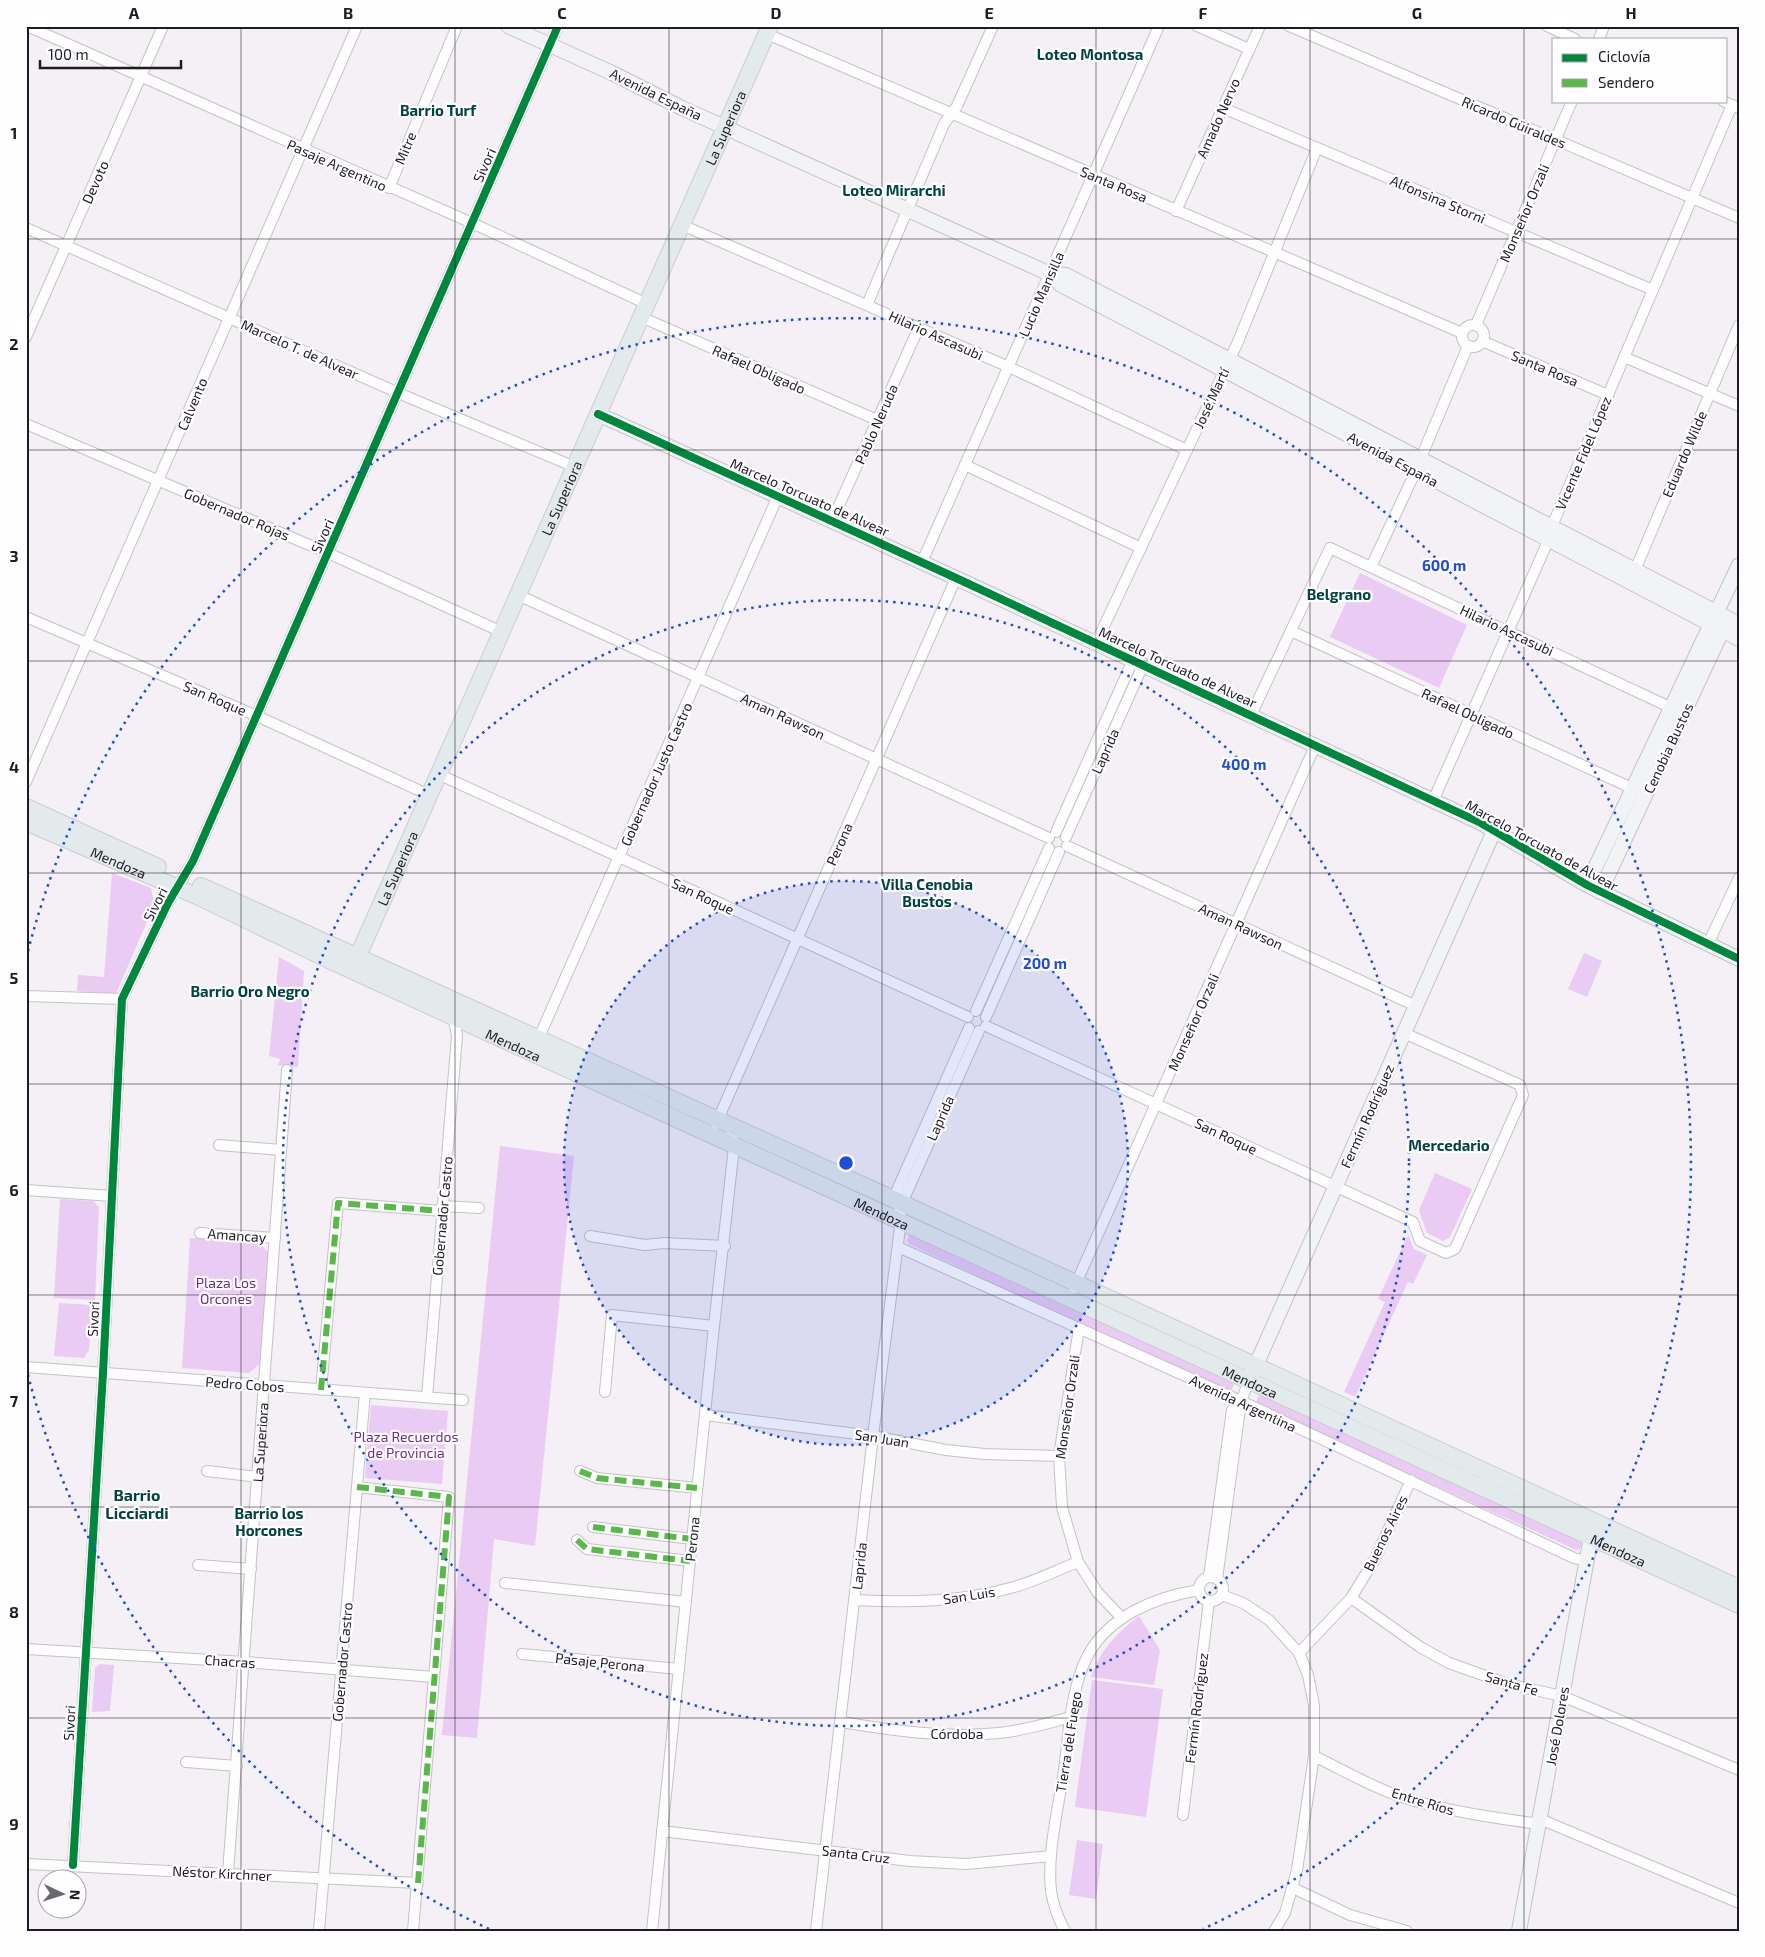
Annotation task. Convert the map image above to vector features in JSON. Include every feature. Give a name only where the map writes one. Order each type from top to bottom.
[{"type":"main road","name":"La Superiora","points":[[355,962],[769,30]]},
{"type":"main road","name":"Mendoza","points":[[26,807],[180,883],[355,962],[449,997],[485,1013],[536,1045],[691,1124],[718,1121]]},
{"type":"main road","name":"Mendoza","points":[[26,822],[180,883]]},
{"type":"main road","name":"Mendoza","points":[[355,962],[453,1016],[536,1045],[759,1138],[898,1201],[1073,1291]]},
{"type":"main road","name":"Mendoza","points":[[718,1121],[735,1146],[901,1220],[1073,1291],[1594,1530],[1739,1605]]},
{"type":"main road","name":"Mendoza","points":[[1594,1530],[1739,1588]]},
{"type":"street","name":"Pasaje Argentino","points":[[27,26],[389,188],[472,223],[644,311]]},
{"type":"street","name":"Devoto","points":[[26,337],[164,26]]},
{"type":"street","name":"Calvento","points":[[26,782],[357,26]]},
{"type":"street","name":"Mitre","points":[[389,188],[457,26]]},
{"type":"street","name":"Avenida España","points":[[508,26],[1050,274],[1061,285],[1227,364],[1632,577],[1718,617],[1739,624]]},
{"type":"street","name":"Sivori","points":[[73,1865],[103,1373],[122,999],[193,861],[558,26]]},
{"type":"street","points":[[867,305],[944,124],[952,114],[993,26]]},
{"type":"street","name":"Lucio Mansilla","points":[[922,562],[1159,26]]},
{"type":"street","points":[[1197,26],[1249,49]]},
{"type":"street","name":"Amado Nervo","points":[[1176,211],[1260,26]]},
{"type":"street","name":"Ricardo Güiraldes","points":[[1289,26],[1739,218]]},
{"type":"street","points":[[1547,26],[1573,38]]},
{"type":"street","points":[[1599,38],[1604,26]]},
{"type":"street","name":"Santa Rosa","points":[[769,30],[952,114],[1462,332]]},
{"type":"street","name":"Monseñor Orzali","points":[[1476,326],[1572,102]]},
{"type":"street","name":"Vicente Fidel López","points":[[1433,801],[1550,534],[1731,105]]},
{"type":"street","name":"Alfonsina Storni","points":[[1223,108],[1653,290]]},
{"type":"street","name":"José Martí","points":[[1096,643],[1227,364],[1317,148]]},
{"type":"street","name":"Hilario Ascasubi","points":[[682,224],[1009,367],[1187,450]]},
{"type":"street","name":"Marcelo T. de Alvear","points":[[26,228],[398,392],[575,467]]},
{"type":"street","name":"Rafael Obligado","points":[[644,311],[877,420]]},
{"type":"street","name":"Eduardo Wilde","points":[[1632,577],[1739,325]]},
{"type":"street","points":[[1469,326],[1476,326],[1483,333],[1482,341],[1475,347],[1468,346],[1462,341],[1462,332],[1469,326]]},
{"type":"street","name":"Pablo Neruda","points":[[832,521],[918,327]]},
{"type":"street","name":"Santa Rosa","points":[[1482,341],[1608,395]]},
{"type":"street","points":[[1371,566],[1468,346]]},
{"type":"street","points":[[1624,357],[1739,406]]},
{"type":"street","name":"Marcelo Torcuato de Alvear","points":[[598,414],[922,562],[1433,801],[1494,832],[1594,889],[1739,959]]},
{"type":"street","name":"Gobernador Rojas","points":[[26,424],[328,553],[502,632]]},
{"type":"street","points":[[965,465],[1141,548]]},
{"type":"street","name":"Gobernador Justo Castro","points":[[536,1045],[778,496]]},
{"type":"street","name":"Hilario Ascasubi","points":[[1291,631],[1330,548],[1677,710]]},
{"type":"street","name":"Cenobia Bustos","points":[[1594,889],[1677,710],[1739,566]]},
{"type":"street","name":"Perona","points":[[718,1121],[956,578]]},
{"type":"street","name":"Aman Rawson","points":[[518,595],[1051,839]]},
{"type":"street","name":"San Roque","points":[[26,617],[257,716],[429,795]]},
{"type":"street","name":"Avenida España","points":[[1718,617],[1739,639]]},
{"type":"street","points":[[1251,716],[1291,631]]},
{"type":"street","name":"Rafael Obligado","points":[[1291,631],[1639,792]]},
{"type":"street","name":"Laprida","points":[[977,1022],[1051,839],[1138,663]]},
{"type":"street","name":"Laprida","points":[[816,1931],[842,1722],[873,1436],[901,1220],[896,1190],[1064,845],[1138,663]]},
{"type":"street","name":"Monseñor Orzali","points":[[1073,1291],[1316,746]]},
{"type":"street","name":"San Roque","points":[[438,774],[1413,1222],[1420,1241],[1446,1253],[1455,1249],[1524,1095],[1520,1085],[1404,1032]]},
{"type":"street","name":"Fermín Rodríguez","points":[[1213,1578],[1240,1401],[1494,832]]},
{"type":"street","points":[[1051,839],[1064,845]]},
{"type":"street","points":[[1051,839],[1064,845]]},
{"type":"street","name":"Aman Rawson","points":[[1064,845],[1416,1006]]},
{"type":"street","points":[[1708,944],[1739,878]]},
{"type":"street","points":[[26,996],[122,999]]},
{"type":"street","name":"Gobernador Castro","points":[[427,1397],[457,1036],[449,997]]},
{"type":"street","points":[[457,1036],[485,1013]]},
{"type":"street","name":"La Superiora","points":[[228,1873],[287,1070]]},
{"type":"street","points":[[735,1146],[759,1138]]},
{"type":"street","points":[[219,1145],[281,1150]]},
{"type":"street","name":"Perona","points":[[652,1931],[714,1326],[725,1246],[735,1146]]},
{"type":"street","points":[[26,1190],[112,1196]]},
{"type":"street","points":[[321,1390],[338,1202],[442,1208],[479,1208]]},
{"type":"street","name":"Amancay","points":[[200,1233],[275,1238]]},
{"type":"street","points":[[590,1236],[645,1245],[664,1243],[725,1246]]},
{"type":"street","name":"Avenida Argentina","points":[[898,1247],[1240,1401],[1574,1558],[1587,1561]]},
{"type":"street","points":[[605,1392],[612,1315],[714,1326]]},
{"type":"street","name":"Monseñor Orzali","points":[[1079,1328],[1059,1456],[1062,1508],[1078,1562],[1098,1593],[1122,1618]]},
{"type":"street","name":"Pedro Cobos","points":[[26,1367],[463,1400]]},
{"type":"street","name":"Gobernador Castro","points":[[319,1931],[365,1393]]},
{"type":"street","name":"San Juan","points":[[705,1415],[873,1436],[984,1454],[1059,1456]]},
{"type":"street","points":[[207,1471],[258,1476]]},
{"type":"street","points":[[580,1471],[597,1478],[697,1488]]},
{"type":"street","name":"Buenos Aires","points":[[1299,1653],[1351,1598],[1375,1559],[1411,1480]]},
{"type":"street","points":[[357,1487],[449,1497],[413,1931]]},
{"type":"street","points":[[593,1527],[692,1539]]},
{"type":"street","name":"José Dolores","points":[[1519,1931],[1594,1530]]},
{"type":"street","points":[[576,1540],[587,1549],[690,1561]]},
{"type":"street","name":"San Luis","points":[[855,1600],[904,1603],[958,1598],[1015,1587],[1078,1562]]},
{"type":"street","points":[[198,1565],[251,1568]]},
{"type":"street","points":[[1213,1578],[1223,1587],[1222,1595],[1216,1600],[1209,1602],[1202,1598],[1199,1590],[1201,1582],[1213,1578]]},
{"type":"street","points":[[505,1583],[686,1602]]},
{"type":"street","name":"Tierra del Fuego","points":[[1065,1931],[1051,1893],[1051,1856],[1075,1688],[1088,1655],[1103,1635],[1122,1618],[1151,1601],[1199,1590]]},
{"type":"street","points":[[1222,1595],[1244,1603],[1268,1620],[1299,1653],[1308,1675],[1314,1705],[1314,1756],[1293,1888],[1285,1913],[1274,1931]]},
{"type":"street","name":"Santa Fe","points":[[1351,1598],[1406,1637],[1448,1663],[1508,1684],[1562,1696],[1739,1770]]},
{"type":"street","name":"Fermín Rodríguez","points":[[1183,1815],[1209,1602]]},
{"type":"street","name":"Chacras","points":[[26,1649],[245,1662],[434,1677]]},
{"type":"street","name":"Pasaje Perona","points":[[522,1654],[679,1669]]},
{"type":"street","name":"Córdoba","points":[[842,1722],[894,1731],[951,1736],[1002,1733],[1071,1718]]},
{"type":"street","name":"Entre Ríos","points":[[1314,1756],[1364,1781],[1410,1799],[1466,1813],[1539,1822],[1739,1903]]},
{"type":"street","points":[[186,1762],[237,1766]]},
{"type":"street","name":"Santa Cruz","points":[[662,1831],[910,1861],[966,1864],[1051,1856]]},
{"type":"street","name":"Néstor Kirchner","points":[[26,1864],[418,1883]]},
{"type":"street","points":[[1293,1888],[1350,1915],[1407,1931]]},
{"type":"green space","points":[[1360,573],[1467,625],[1439,688],[1330,637]]},
{"type":"green space","points":[[1131,675],[1134,676],[1064,829],[1062,827]]},
{"type":"green space","points":[[1049,856],[1053,857],[985,1008],[983,1008]]},
{"type":"green space","points":[[112,873],[151,888],[154,905],[116,994],[77,991],[78,975],[104,977]]},
{"type":"green space","points":[[1584,953],[1602,961],[1587,997],[1568,989]]},
{"type":"green space","points":[[279,957],[304,971],[298,1067],[277,1065],[281,1059],[269,1056]]},
{"type":"green space","points":[[500,1146],[574,1156],[535,1546],[494,1539],[477,1738],[442,1735]]},
{"type":"green space","points":[[1435,1173],[1472,1189],[1450,1237],[1443,1241],[1427,1233],[1419,1210]]},
{"type":"green space","points":[[60,1199],[93,1201],[99,1207],[95,1300],[54,1298]]},
{"type":"green space","points":[[913,1234],[1232,1380],[1234,1384],[1231,1391],[1226,1393],[909,1244],[907,1241],[909,1235]]},
{"type":"green space","points":[[1408,1235],[1414,1249],[1427,1255],[1413,1284],[1408,1282],[1355,1397],[1344,1392],[1385,1302],[1378,1299]]},
{"type":"green space","name":"Plaza Los Orcones","points":[[190,1238],[260,1243],[269,1253],[261,1363],[249,1373],[182,1368]]},
{"type":"green space","points":[[59,1303],[92,1305],[89,1350],[84,1358],[54,1356]]},
{"type":"green space","points":[[1262,1395],[1583,1541],[1580,1549],[1576,1550],[1258,1405],[1256,1402],[1259,1396]]},
{"type":"green space","name":"Plaza Recuerdos de Provincia","points":[[371,1405],[448,1411],[442,1484],[365,1478]]},
{"type":"green space","points":[[1139,1616],[1160,1650],[1154,1685],[1091,1677],[1104,1650],[1123,1629]]},
{"type":"green space","points":[[100,1664],[114,1665],[110,1711],[92,1712],[95,1668]]},
{"type":"green space","points":[[1092,1680],[1163,1689],[1146,1817],[1075,1807]]},
{"type":"green space","points":[[1077,1840],[1103,1844],[1096,1899],[1069,1895]]},
{"type":"marked path","points":[[321,1390],[338,1203],[442,1211]]},
{"type":"marked path","points":[[580,1471],[597,1478],[697,1488]]},
{"type":"marked path","points":[[357,1487],[449,1497],[418,1883]]},
{"type":"marked path","points":[[593,1527],[692,1539]]},
{"type":"marked path","points":[[577,1540],[587,1549],[690,1561]]},
{"type":"cycle path","points":[[73,1865],[103,1373],[122,999],[168,903],[193,861],[558,26]]},
{"type":"cycle path","points":[[598,414],[956,578],[1481,823],[1587,885],[1739,959]]},
{"type":"district","name":"Loteo Montosa","points":[[1090,54]]},
{"type":"district","name":"Barrio Turf","points":[[438,110]]},
{"type":"district","name":"Loteo Mirarchi","points":[[894,190]]},
{"type":"district","name":"Belgrano","points":[[1339,594]]},
{"type":"district","name":"Villa Cenobia Bustos","points":[[927,892]]},
{"type":"district","name":"Barrio Oro Negro","points":[[250,991]]},
{"type":"district","name":"Mercedario","points":[[1449,1145]]},
{"type":"district","name":"Barrio Licciardi","points":[[137,1503]]},
{"type":"district","name":"Barrio los Horcones","points":[[269,1522]]}]
